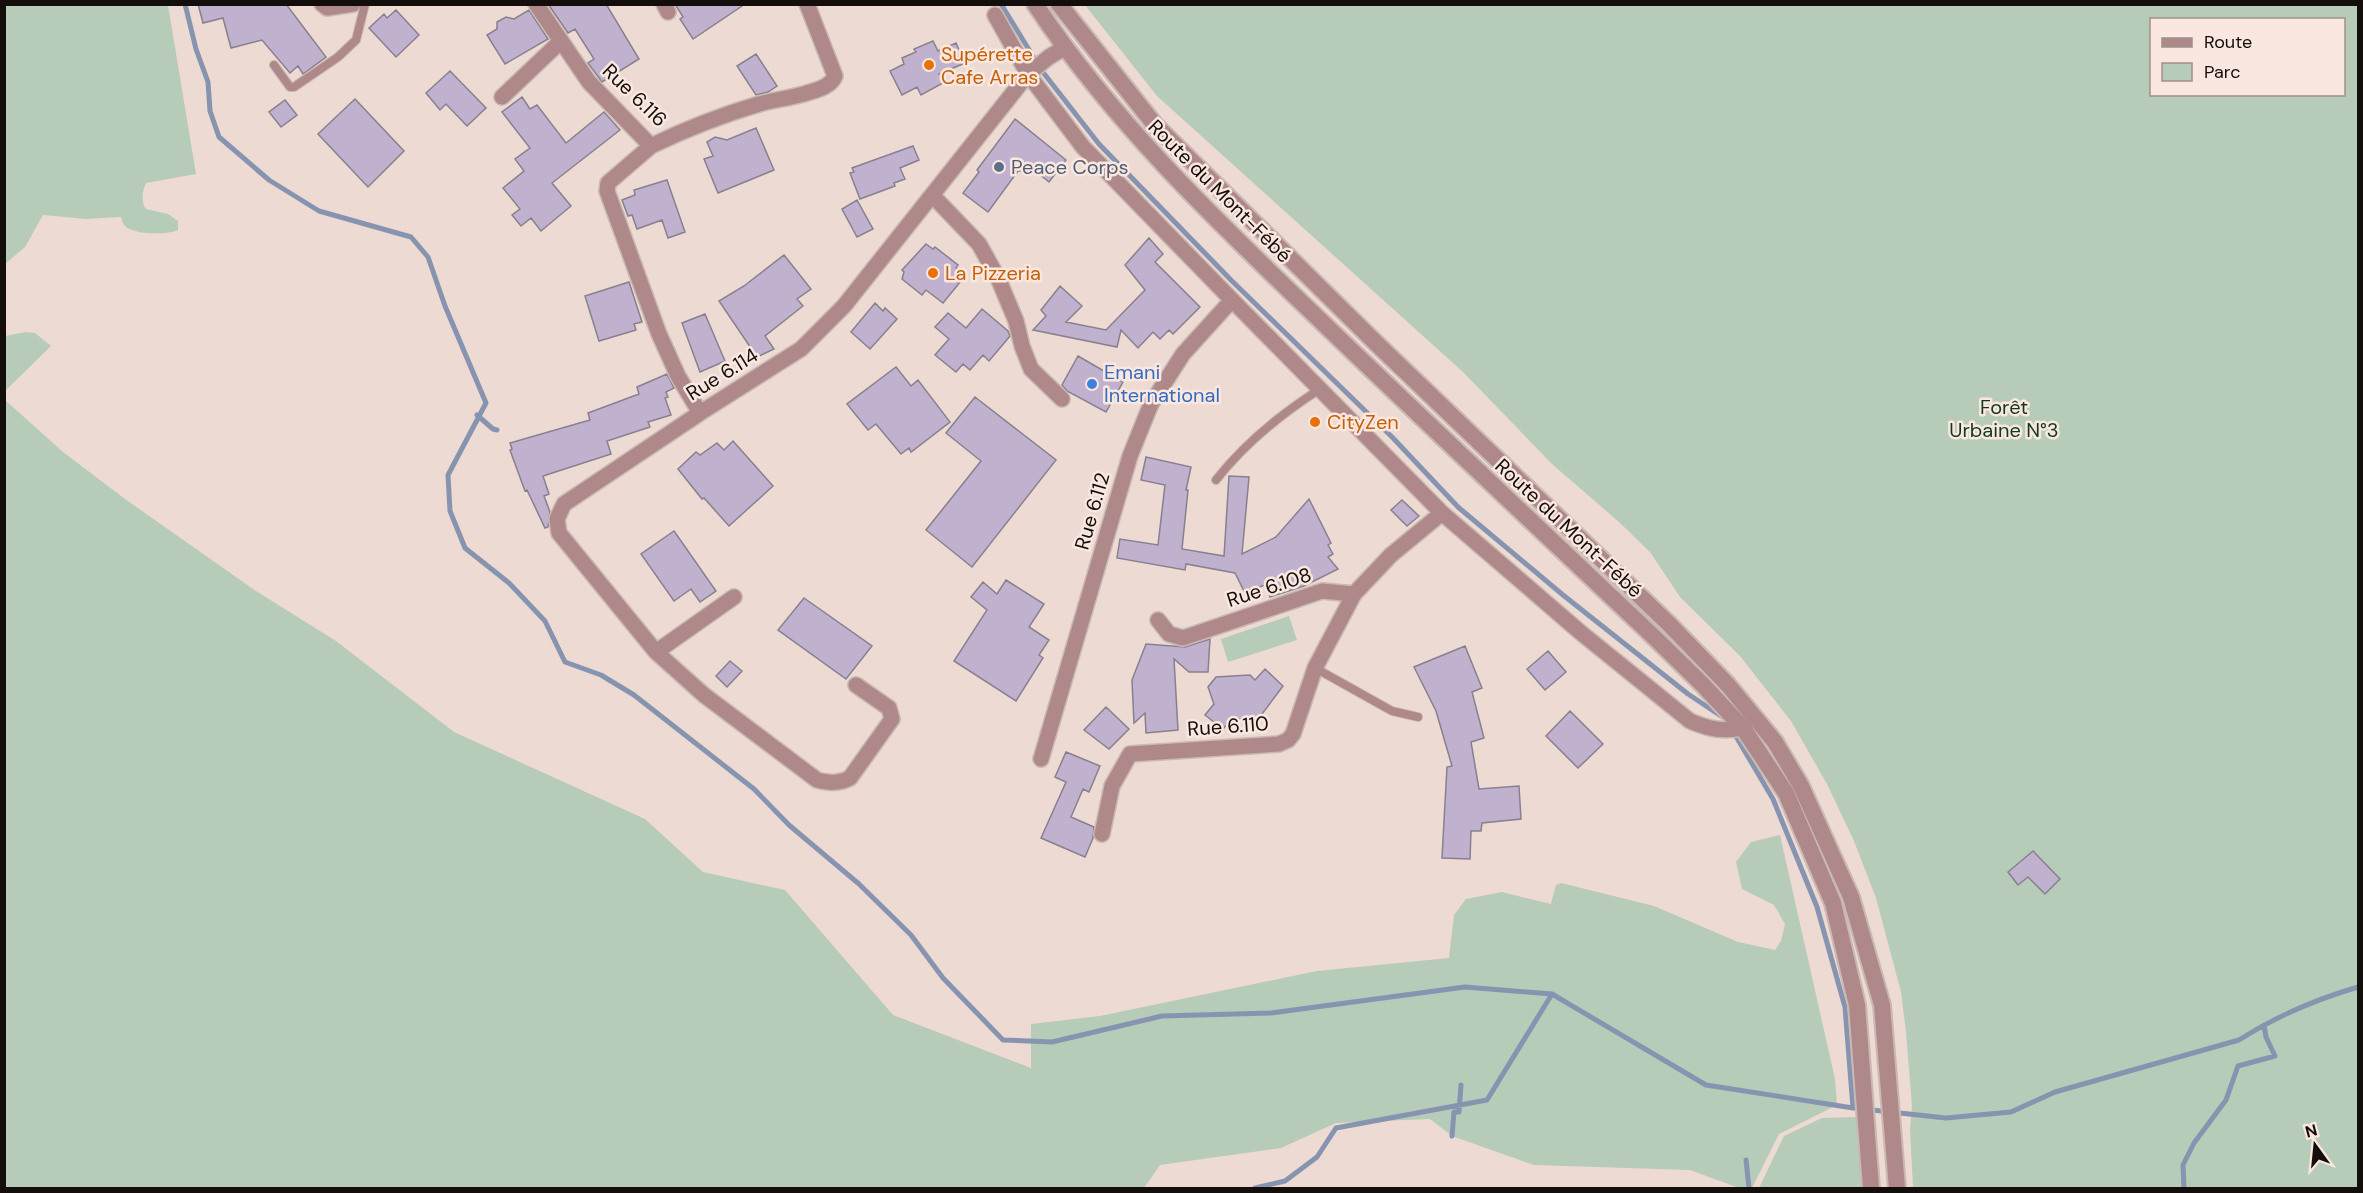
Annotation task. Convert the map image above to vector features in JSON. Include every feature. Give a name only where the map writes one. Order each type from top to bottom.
[{"type":"street","points":[[322,4],[327,8],[353,4]]},
{"type":"street","name":"Rue 6.116","points":[[536,4],[589,82],[651,146],[725,115],[824,87],[833,82],[835,76],[807,4]]},
{"type":"street","name":"Route du Mont-Fébé","points":[[1035,4],[1064,48],[1142,143],[1226,230],[1655,638],[1743,728],[1786,793],[1833,903],[1857,1005],[1871,1188]]},
{"type":"street","name":"Route du Mont-Fébé","points":[[1059,4],[1155,125],[1369,336],[1670,625],[1728,685],[1775,742],[1801,786],[1851,897],[1882,1005],[1897,1188]]},
{"type":"street","points":[[995,15],[1028,74],[1083,147],[1442,513],[1580,632],[1690,721],[1709,729],[1726,731],[1743,728]]},
{"type":"street","points":[[502,97],[561,41]]},
{"type":"street","name":"Rue 6.114","points":[[856,685],[889,708],[892,719],[850,778],[842,782],[827,783],[817,780],[704,695],[656,652],[559,533],[557,519],[564,504],[700,412],[801,349],[844,306],[1028,74],[1064,48]]},
{"type":"street","points":[[651,146],[608,183],[607,190],[659,334],[678,376],[700,412]]},
{"type":"street","points":[[933,196],[979,244],[998,278],[1016,321],[1031,369],[1062,399]]},
{"type":"street","name":"Rue 6.112","points":[[1041,759],[1130,456],[1147,414],[1183,354],[1232,300]]},
{"type":"street","points":[[1354,594],[1391,555],[1442,513]]},
{"type":"street","name":"Rue 6.108","points":[[1158,620],[1169,634],[1183,638],[1322,591],[1354,594]]},
{"type":"street","name":"Rue 6.110","points":[[1102,834],[1112,786],[1130,754],[1279,744],[1288,740],[1293,735],[1315,668],[1354,594]]},
{"type":"street","points":[[656,652],[734,597]]},
{"type":"lane","points":[[274,66],[290,87],[294,87],[338,57],[356,40],[366,4]]},
{"type":"lane","points":[[1216,480],[1256,437],[1291,408],[1320,389]]},
{"type":"lane","points":[[1315,668],[1392,711],[1418,717]]},
{"type":"green space","points":[[5,4],[168,5],[196,174],[146,183],[143,200],[146,209],[168,214],[178,221],[178,230],[143,233],[129,229],[121,217],[86,219],[43,215],[25,247],[5,264]]},
{"type":"green space","name":"Forêt Urbaine N°3","points":[[1085,5],[2358,5],[2358,1188],[1913,1188],[1910,1129],[1912,1106],[1901,992],[1876,898],[1854,841],[1827,784],[1791,721],[1740,656],[1680,597],[1650,552],[1552,464],[1463,372],[1157,96]]},
{"type":"green space","points":[[26,332],[35,333],[51,346],[5,391],[5,336]]},
{"type":"green space","points":[[5,400],[63,452],[125,499],[253,589],[336,641],[454,732],[645,819],[703,872],[785,890],[893,1015],[1031,1068],[1031,1024],[1100,1016],[1317,971],[1449,958],[1454,915],[1466,899],[1502,892],[1551,904],[1556,885],[1561,883],[1654,906],[1738,942],[1775,950],[1781,941],[1785,924],[1774,905],[1742,889],[1736,862],[1751,842],[1780,835],[1835,1079],[1837,1105],[1779,1134],[1752,1188],[1739,1188],[1690,1170],[1534,1165],[1452,1136],[1430,1119],[1336,1123],[1281,1148],[1160,1165],[1144,1188],[5,1188]]},
{"type":"green space","points":[[1289,616],[1297,640],[1228,662],[1221,639]]},
{"type":"green space","points":[[1860,1117],[1861,1188],[1759,1188],[1784,1136],[1822,1118]]},
{"type":"building","points":[[198,4],[286,4],[326,57],[303,74],[298,66],[290,73],[262,40],[231,48],[223,18],[203,23]]},
{"type":"building","points":[[548,4],[606,4],[639,59],[602,82],[588,63],[594,59],[575,29],[568,33]]},
{"type":"building","points":[[675,4],[745,4],[693,39],[680,19],[683,17]]},
{"type":"building","points":[[396,10],[419,35],[396,57],[369,28],[384,14],[387,18]]},
{"type":"building","points":[[529,10],[548,39],[505,64],[487,35],[497,29],[497,22],[506,17],[514,19]]},
{"type":"building","points":[[933,41],[938,51],[956,43],[965,63],[939,74],[943,83],[921,95],[917,87],[902,95],[890,71],[904,64],[902,58],[916,52],[914,49]]},
{"type":"building","points":[[756,54],[777,86],[768,92],[756,95],[737,66]]},
{"type":"building","points":[[450,71],[486,108],[467,126],[446,104],[440,110],[426,93]]},
{"type":"building","points":[[522,97],[530,109],[537,105],[566,143],[604,112],[620,130],[552,183],[571,206],[541,231],[531,218],[521,226],[512,215],[520,209],[503,188],[524,171],[515,159],[530,148],[502,112]]},
{"type":"building","points":[[355,99],[404,151],[368,187],[318,134]]},
{"type":"building","points":[[285,100],[297,115],[281,127],[269,112]]},
{"type":"building","name":"Peace Corps","points":[[1015,119],[1066,160],[1049,182],[1034,170],[1018,171],[988,212],[963,193]]},
{"type":"building","points":[[756,128],[774,170],[718,193],[704,159],[713,156],[707,142],[715,137],[727,140]]},
{"type":"building","points":[[913,146],[919,160],[900,168],[905,179],[894,183],[895,186],[860,199],[850,173],[854,172],[852,168]]},
{"type":"building","points":[[667,180],[685,232],[668,238],[662,220],[637,229],[632,215],[628,216],[622,200],[635,195],[634,190]]},
{"type":"building","points":[[857,200],[873,229],[857,237],[842,209]]},
{"type":"building","points":[[1149,238],[1163,254],[1155,262],[1200,307],[1173,334],[1169,330],[1160,339],[1153,332],[1138,348],[1121,330],[1117,347],[1033,330],[1046,316],[1041,310],[1060,286],[1082,306],[1066,322],[1106,330],[1145,290],[1125,265]]},
{"type":"building","name":"La Pizzeria","points":[[926,244],[933,249],[935,247],[958,265],[956,268],[965,276],[943,303],[926,290],[922,295],[902,279],[904,272],[902,270]]},
{"type":"building","points":[[784,255],[811,289],[797,299],[803,306],[765,336],[774,349],[757,357],[719,301],[744,286]]},
{"type":"building","points":[[629,282],[642,322],[634,324],[636,330],[599,341],[585,296]]},
{"type":"building","points":[[875,303],[883,311],[885,308],[897,319],[870,349],[851,332]]},
{"type":"building","points":[[982,309],[1008,331],[1010,336],[989,361],[983,355],[970,370],[963,364],[956,372],[935,355],[949,339],[935,327],[948,313],[966,328]]},
{"type":"building","points":[[705,314],[725,361],[700,372],[682,323]]},
{"type":"building","name":"Emani International","points":[[1078,356],[1123,382],[1106,412],[1067,391],[1062,385]]},
{"type":"building","points":[[896,367],[911,386],[918,380],[950,422],[911,452],[909,448],[901,454],[876,424],[868,430],[847,404]]},
{"type":"building","points":[[667,374],[674,388],[666,392],[668,397],[665,398],[671,415],[648,422],[650,427],[607,441],[611,454],[543,476],[549,494],[544,496],[550,512],[548,527],[545,528],[527,490],[525,491],[510,450],[512,449],[510,443],[590,420],[588,413],[639,394],[637,387]]},
{"type":"building","points":[[975,397],[1056,460],[972,567],[926,530],[981,461],[946,433]]},
{"type":"building","points":[[733,441],[773,486],[729,526],[704,498],[702,499],[678,469],[696,452],[700,455],[717,443],[724,450]]},
{"type":"building","points":[[1146,457],[1191,467],[1186,490],[1188,490],[1182,549],[1224,556],[1229,476],[1249,477],[1242,554],[1276,537],[1309,499],[1331,543],[1328,545],[1333,554],[1328,557],[1338,569],[1304,586],[1270,597],[1267,584],[1245,593],[1235,573],[1186,564],[1185,570],[1117,558],[1120,539],[1158,545],[1165,485],[1141,480]]},
{"type":"building","points":[[1402,500],[1419,516],[1407,526],[1391,510]]},
{"type":"building","points":[[674,531],[716,591],[700,602],[691,589],[674,601],[641,554]]},
{"type":"building","points":[[1006,580],[1044,604],[1029,627],[1049,640],[1039,655],[1043,658],[1016,701],[954,661],[987,610],[971,597],[983,582],[997,594]]},
{"type":"building","points":[[804,598],[872,646],[846,679],[778,630]]},
{"type":"building","points":[[1210,639],[1208,672],[1189,672],[1174,659],[1178,730],[1146,733],[1145,713],[1134,723],[1132,680],[1146,644],[1185,647]]},
{"type":"building","points":[[1465,646],[1482,688],[1472,692],[1484,738],[1471,742],[1479,789],[1519,786],[1521,819],[1482,823],[1481,831],[1471,831],[1470,859],[1442,858],[1447,767],[1452,766],[1436,711],[1414,667]]},
{"type":"building","points":[[1548,651],[1566,672],[1545,690],[1527,669]]},
{"type":"building","points":[[730,661],[742,671],[727,687],[716,676]]},
{"type":"building","points":[[1265,669],[1283,686],[1253,726],[1243,718],[1230,721],[1223,729],[1205,715],[1214,704],[1208,687],[1216,677],[1250,675],[1255,680]]},
{"type":"building","points":[[1106,707],[1129,729],[1109,749],[1084,730]]},
{"type":"building","points":[[1570,711],[1603,744],[1578,768],[1546,736]]},
{"type":"building","points":[[1066,752],[1100,766],[1089,792],[1083,789],[1071,817],[1094,827],[1093,838],[1085,857],[1041,838],[1066,782],[1055,777]]},
{"type":"building","points":[[2033,851],[2060,879],[2045,894],[2028,877],[2018,885],[2008,872]]},
{"type":"waterway","points":[[185,4],[196,49],[208,82],[210,111],[219,137],[269,180],[319,211],[411,237],[428,257],[445,306],[486,403],[448,475],[450,511],[465,548],[509,583],[545,621],[565,662],[601,675],[634,695],[754,789],[789,825],[859,884],[911,935],[943,978],[1003,1040],[1052,1042],[1162,1016],[1271,1013],[1465,987],[1552,994],[1706,1085],[1853,1108],[1946,1118],[2011,1112],[2055,1092],[2239,1040],[2297,1009],[2358,987]]},
{"type":"waterway","points":[[1001,4],[1042,71],[1099,144],[1231,280],[1393,438],[1458,507],[1563,595],[1688,694],[1724,718]]},
{"type":"waterway","points":[[477,415],[497,430]]},
{"type":"waterway","points":[[1734,733],[1773,799],[1817,907],[1845,1007],[1853,1108]]},
{"type":"waterway","points":[[1255,1188],[1285,1181],[1317,1157],[1336,1128],[1487,1100],[1552,994]]},
{"type":"waterway","points":[[2184,1188],[2183,1165],[2194,1143],[2226,1100],[2238,1066],[2275,1056],[2266,1037],[2264,1025]]},
{"type":"waterway","points":[[1452,1136],[1454,1112],[1459,1112],[1461,1085]]},
{"type":"waterway","points":[[1746,1160],[1749,1188]]},
{"type":"place","name":"Supérette Cafe Arras","points":[[929,65]]},
{"type":"place","name":"Peace Corps","points":[[999,167]]},
{"type":"place","name":"La Pizzeria","points":[[933,273]]},
{"type":"place","name":"Emani International","points":[[1092,384]]},
{"type":"place","name":"CityZen","points":[[1315,422]]}]
